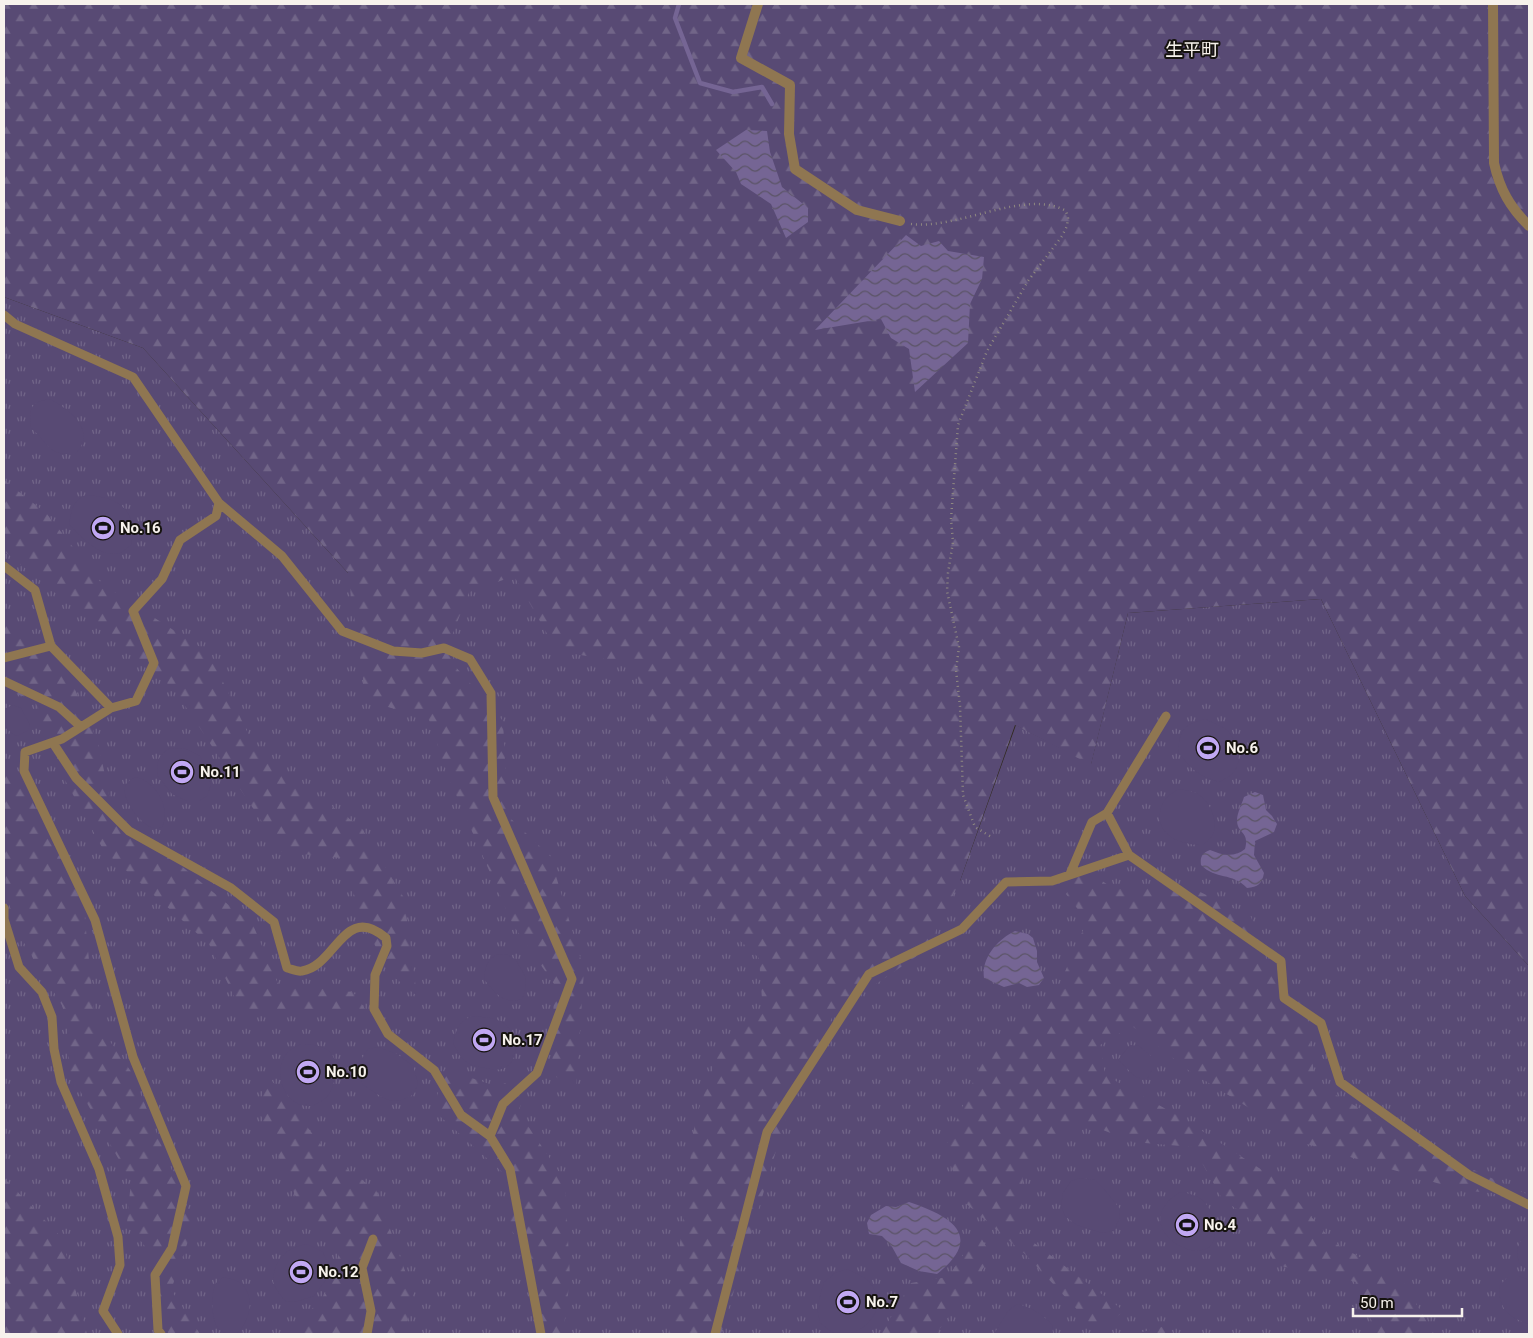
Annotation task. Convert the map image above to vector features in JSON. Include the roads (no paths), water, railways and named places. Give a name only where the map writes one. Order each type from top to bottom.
[{"type":"street","points":[[758,4],[741,58],[790,86],[789,134],[795,169],[857,210],[900,221]]},
{"type":"street","points":[[1493,4],[1494,163],[1497,176],[1509,204],[1529,226]]},
{"type":"lane","points":[[4,315],[15,324],[133,377],[219,503],[282,556],[342,630],[393,651],[422,653],[444,648],[470,659],[491,693],[493,797],[572,979],[537,1073],[503,1104],[490,1136]]},
{"type":"lane","points":[[160,1334],[158,1330],[155,1275],[172,1248],[186,1186],[133,1056],[96,920],[24,772],[25,752],[62,739],[111,708],[136,701],[154,663],[133,611],[162,579],[180,540],[216,516],[219,503]]},
{"type":"lane","points":[[4,566],[35,590],[51,646],[111,708]]},
{"type":"lane","points":[[4,658],[51,646]]},
{"type":"lane","points":[[4,681],[59,707],[80,727]]},
{"type":"lane","points":[[1070,874],[1092,822],[1107,813],[1166,716]]},
{"type":"lane","points":[[53,743],[76,778],[129,831],[230,888],[274,922],[287,968],[301,972],[315,966],[348,931],[360,928],[376,929],[386,938],[387,946],[374,975],[374,1009],[388,1034],[434,1070],[461,1115],[490,1136],[510,1170],[541,1334]]},
{"type":"lane","points":[[1107,813],[1128,855],[1282,961],[1284,998],[1321,1023],[1340,1082],[1469,1175],[1529,1205]]},
{"type":"lane","points":[[715,1334],[767,1132],[870,974],[962,929],[1006,882],[1052,881],[1128,855]]},
{"type":"lane","points":[[4,908],[4,919],[20,967],[42,992],[52,1017],[54,1049],[62,1082],[99,1170],[118,1237],[120,1265],[103,1311],[118,1334]]},
{"type":"lane","points":[[367,1334],[371,1311],[362,1268],[373,1239]]},
{"type":"water","points":[[746,130],[767,131],[770,152],[782,187],[808,208],[808,222],[786,238],[771,204],[741,184],[736,172],[716,150]]},
{"type":"water","points":[[906,235],[921,246],[939,241],[948,251],[984,257],[982,279],[970,304],[968,343],[915,392],[909,349],[891,338],[881,319],[815,330]]},
{"type":"water","points":[[1255,792],[1263,795],[1266,810],[1277,824],[1274,832],[1255,841],[1254,855],[1264,873],[1259,884],[1247,888],[1236,880],[1207,870],[1201,865],[1201,860],[1203,854],[1210,850],[1232,855],[1245,849],[1246,839],[1239,828],[1237,817],[1244,797]]},
{"type":"water","points":[[1015,931],[1028,934],[1033,938],[1037,951],[1037,962],[1044,978],[1039,985],[1027,987],[1019,983],[1004,987],[984,978],[985,963],[988,956],[997,944]]},
{"type":"water","points":[[909,1202],[938,1214],[957,1229],[960,1238],[959,1249],[951,1261],[937,1274],[919,1271],[901,1263],[891,1245],[882,1236],[869,1234],[867,1223],[871,1215],[886,1206],[896,1207]]},
{"type":"waterway","points":[[679,4],[675,18],[700,83],[733,92],[762,87],[772,104]]},
{"type":"place","name":"No.16","points":[[103,528]]},
{"type":"place","name":"No.6","points":[[1208,748]]},
{"type":"place","name":"No.11","points":[[182,772]]},
{"type":"place","name":"No.17","points":[[484,1040]]},
{"type":"place","name":"No.10","points":[[308,1072]]},
{"type":"place","name":"No.4","points":[[1187,1225]]},
{"type":"place","name":"No.12","points":[[301,1272]]},
{"type":"place","name":"No.7","points":[[848,1302]]},
{"type":"district","name":"生平町","points":[[1192,50]]}]
